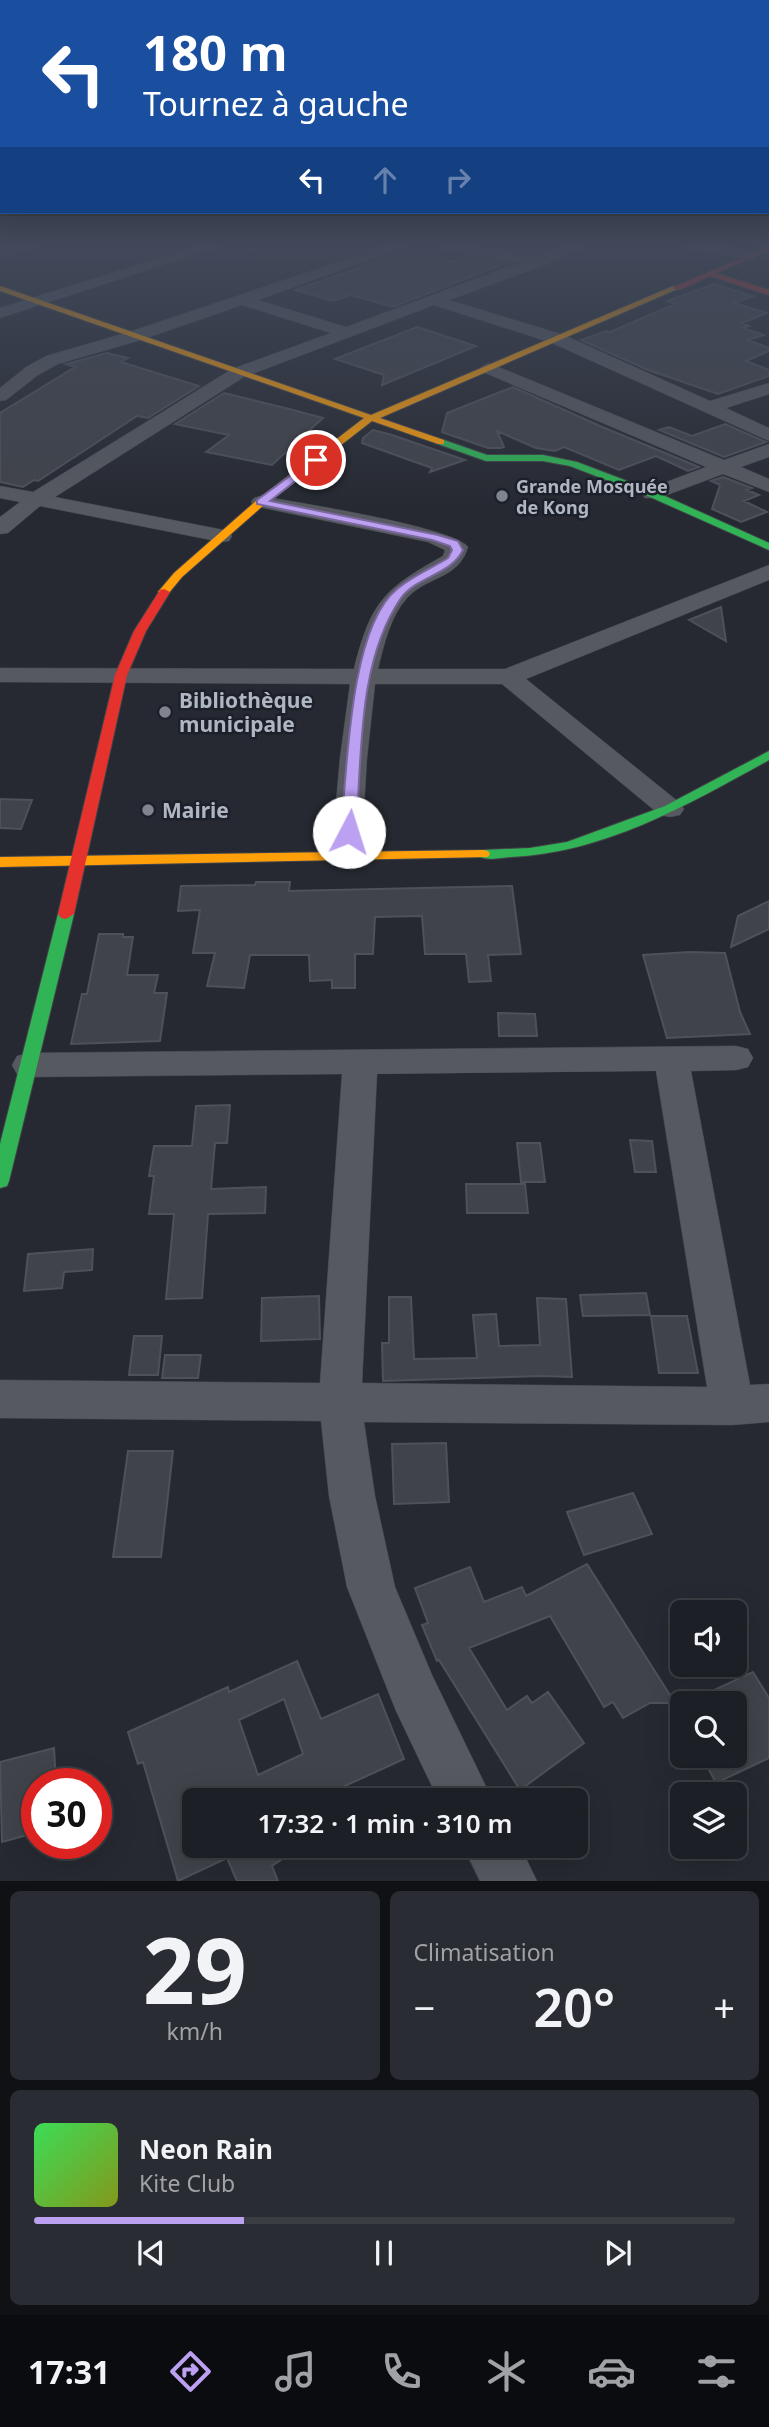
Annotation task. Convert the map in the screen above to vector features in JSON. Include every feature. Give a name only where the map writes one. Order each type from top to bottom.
[{"type":"main road","points":[[129,334],[486,458],[543,458],[573,464],[652,494],[769,547]]},
{"type":"main road","points":[[0,1181],[79,862],[121,675],[139,631],[157,601],[178,575],[261,502],[369,419],[568,334]]},
{"type":"main road","points":[[0,862],[346,858],[530,852],[570,846],[670,809],[769,755]]},
{"type":"street","points":[[0,397],[32,371],[52,360],[142,334]]},
{"type":"street","points":[[0,528],[35,500],[239,373],[347,334]]},
{"type":"street","points":[[544,334],[769,435]]},
{"type":"street","points":[[489,368],[769,486]]},
{"type":"street","points":[[709,408],[769,388]]},
{"type":"street","points":[[652,494],[769,450]]},
{"type":"street","points":[[0,492],[222,536]]},
{"type":"street","points":[[261,502],[435,537],[457,547],[453,560],[400,592],[380,622],[363,677],[346,858]]},
{"type":"street","points":[[0,675],[508,677],[769,572]]},
{"type":"street","points":[[508,677],[670,809]]},
{"type":"street","points":[[29,1065],[672,1061],[736,1058]]},
{"type":"street","points":[[0,1399],[750,1404],[672,1061]]},
{"type":"street","points":[[359,1063],[340,1402],[352,1496],[370,1587],[414,1693],[461,1788]]},
{"type":"street","points":[[497,1858],[510,1881]]},
{"type":"building","points":[[400,334],[438,334],[476,346],[382,385],[384,375],[335,359]]},
{"type":"building","points":[[598,334],[760,334],[764,335],[748,340],[769,348],[769,351],[746,361],[769,370],[769,376],[718,394],[648,370],[581,340]]},
{"type":"building","points":[[107,353],[128,358],[121,362],[199,386],[148,418],[137,416],[38,481],[34,480],[23,487],[0,482],[0,413],[75,367],[66,364]]},
{"type":"building","points":[[513,387],[699,467],[688,471],[656,456],[619,470],[564,447],[555,451],[536,448],[497,431],[504,447],[501,448],[488,448],[442,432],[447,413]]},
{"type":"building","points":[[224,393],[323,418],[272,465],[206,452],[229,435],[175,424]]},
{"type":"building","points":[[725,424],[766,442],[724,457],[659,430],[669,427],[692,436]]},
{"type":"building","points":[[373,430],[465,460],[430,472],[432,468],[362,443],[363,438]]},
{"type":"building","points":[[723,477],[752,488],[747,490],[759,495],[744,501],[767,512],[741,522],[712,509],[720,485],[711,481]]},
{"type":"building","points":[[721,607],[726,641],[689,620]]},
{"type":"building","points":[[0,799],[32,800],[21,829],[0,828]]},
{"type":"building","points":[[256,882],[290,882],[289,891],[512,886],[521,954],[488,955],[491,981],[469,982],[466,954],[425,954],[422,916],[375,917],[373,954],[355,954],[355,988],[332,988],[332,980],[310,981],[309,955],[250,955],[244,988],[207,986],[215,953],[193,953],[200,910],[178,911],[181,886],[255,885]]},
{"type":"building","points":[[769,901],[769,929],[731,947],[738,916]]},
{"type":"building","points":[[99,934],[123,934],[123,937],[133,937],[127,975],[158,975],[154,993],[167,993],[160,1041],[71,1044],[82,994],[87,994]]},
{"type":"building","points":[[725,953],[740,1012],[750,1034],[667,1038],[643,955]]},
{"type":"building","points":[[498,1013],[535,1014],[537,1036],[499,1036]]},
{"type":"building","points":[[230,1105],[227,1143],[215,1143],[211,1189],[266,1187],[265,1213],[208,1214],[202,1298],[166,1299],[174,1214],[149,1214],[154,1176],[149,1176],[154,1146],[192,1146],[196,1106]]},
{"type":"building","points":[[630,1140],[652,1141],[656,1172],[635,1172]]},
{"type":"building","points":[[517,1143],[540,1143],[545,1182],[521,1182]]},
{"type":"building","points":[[466,1184],[525,1184],[528,1213],[467,1213]]},
{"type":"building","points":[[93,1249],[92,1270],[64,1272],[62,1288],[24,1291],[28,1254]]},
{"type":"building","points":[[646,1293],[650,1315],[583,1316],[580,1295]]},
{"type":"building","points":[[319,1296],[320,1339],[261,1341],[262,1298]]},
{"type":"building","points":[[389,1297],[411,1297],[414,1359],[477,1358],[473,1315],[496,1314],[499,1346],[540,1345],[537,1298],[566,1299],[572,1377],[383,1381],[382,1343],[389,1343]]},
{"type":"building","points":[[651,1316],[687,1316],[698,1373],[659,1373]]},
{"type":"building","points":[[134,1336],[162,1336],[158,1375],[129,1375]]},
{"type":"building","points":[[165,1355],[201,1355],[198,1378],[162,1378]]},
{"type":"building","points":[[446,1443],[449,1502],[394,1504],[392,1444]]},
{"type":"building","points":[[128,1451],[173,1451],[161,1557],[113,1557]]},
{"type":"building","points":[[633,1493],[652,1534],[584,1555],[567,1512]]},
{"type":"building","points":[[587,1564],[670,1695],[670,1703],[650,1703],[623,1718],[613,1702],[604,1707],[550,1616],[469,1648],[507,1710],[527,1696],[532,1703],[548,1692],[584,1743],[523,1788],[519,1788],[439,1660],[437,1661],[422,1625],[428,1623],[415,1588],[470,1567],[484,1602],[522,1587],[526,1596]]},
{"type":"building","points":[[297,1661],[321,1719],[378,1694],[404,1759],[340,1788],[182,1788],[182,1858],[227,1858],[178,1881],[143,1762],[138,1764],[128,1732],[228,1687],[229,1692]],"holes":[[[284,1699],[303,1754],[258,1775],[239,1720]]]},
{"type":"building","points":[[753,1672],[769,1698],[769,1758],[718,1782],[715,1782],[708,1768],[747,1768],[747,1691],[712,1691]]},
{"type":"building","points":[[54,1748],[55,1768],[21,1768],[21,1837],[2,1842],[0,1762]]},
{"type":"building","points":[[227,1858],[280,1858],[272,1866],[278,1881],[237,1881]]},
{"type":"traffic: fast","points":[[441,442],[486,458],[543,458],[573,464],[652,494],[769,547]]},
{"type":"traffic: fast","points":[[483,854],[530,852],[570,846],[670,809],[769,755]]},
{"type":"traffic: fast","points":[[0,1181],[66,914]]},
{"type":"traffic: slow","points":[[131,334],[441,442]]},
{"type":"traffic: slow","points":[[164,592],[178,575],[261,502],[369,419],[569,334]]},
{"type":"traffic: slow","points":[[0,862],[483,854]]},
{"type":"traffic: jam","points":[[66,914],[121,675],[140,631],[164,592]]},
{"type":"place","name":"Grande Mosquée de Kong","points":[[502,496]]},
{"type":"place","name":"Bibliothèque municipale","points":[[165,712]]},
{"type":"place","name":"Mairie","points":[[148,810]]},
{"type":"route","points":[[316,460],[261,502],[435,537],[454,543],[458,550],[453,560],[400,592],[380,622],[363,677],[349,832]]}]
